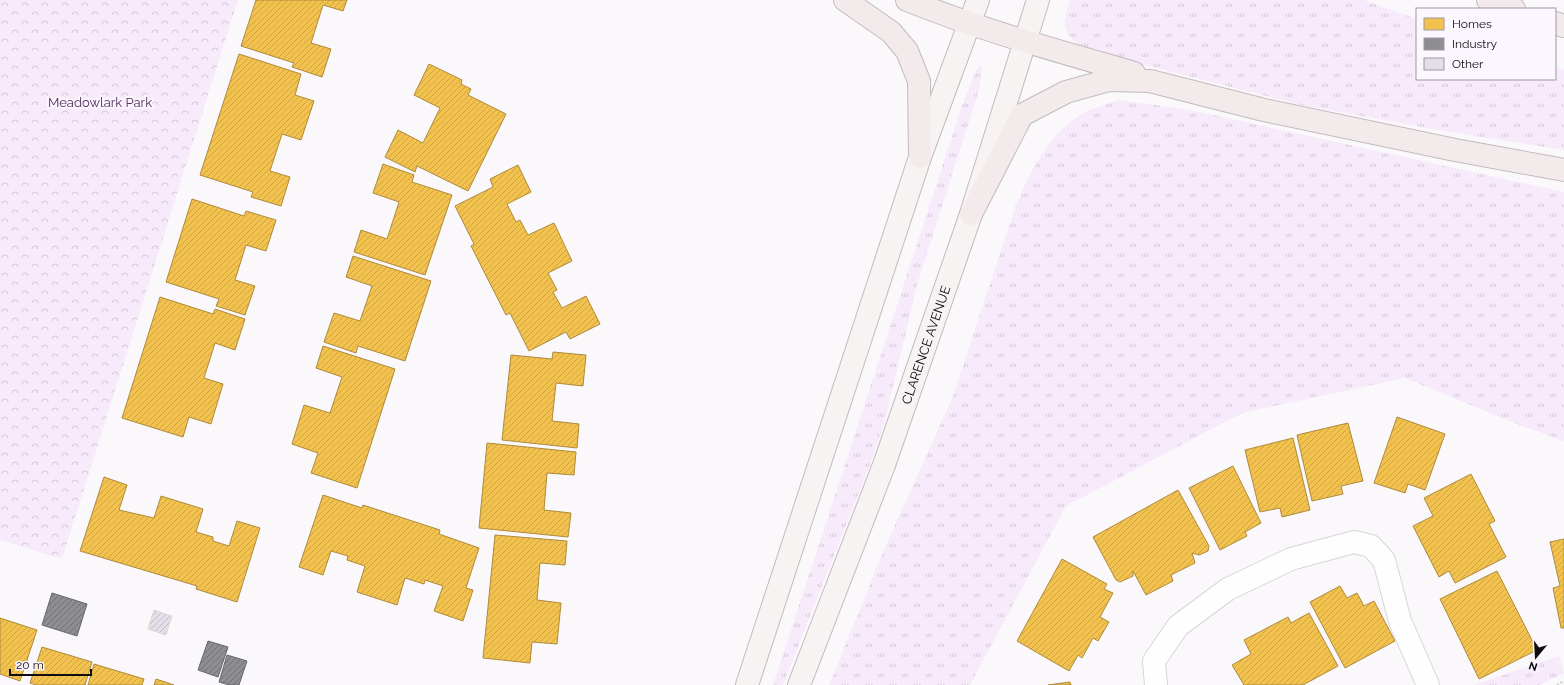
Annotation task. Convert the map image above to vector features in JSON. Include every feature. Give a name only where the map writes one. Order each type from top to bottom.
[{"type":"highway","points":[[845,0],[891,32],[907,51],[919,81],[920,158]]},
{"type":"highway","points":[[908,0],[1025,42],[1264,110]]},
{"type":"highway","points":[[1488,0],[1511,8]]},
{"type":"highway","points":[[971,214],[1022,115],[1066,92],[1109,80],[1150,81],[1264,110],[1455,150],[1564,170]]},
{"type":"main road","points":[[747,685],[920,158],[978,0]]},
{"type":"main road","name":"CLARENCE AVENUE","points":[[799,685],[884,465],[971,214],[1038,0]]},
{"type":"lane","points":[[1156,685],[1154,661],[1178,626],[1228,589],[1291,559],[1354,542],[1372,546],[1384,560],[1400,621],[1428,685]]},
{"type":"path","points":[[1557,685],[1564,681]]},
{"type":"green space","name":"Meadowlark Park","points":[[0,0],[238,0],[62,559],[0,540]]},
{"type":"green space","points":[[1070,0],[1364,0],[1416,19],[1416,80],[1556,80],[1556,66],[1564,70],[1564,150],[1437,130],[1297,104],[1082,49],[1067,32],[1065,23]]},
{"type":"green space","points":[[982,64],[980,87],[917,285],[886,417],[874,454],[783,685],[773,685],[963,103],[976,71]]},
{"type":"green space","points":[[1119,100],[1190,110],[1564,192],[1564,441],[1509,421],[1405,378],[1242,413],[1066,506],[970,685],[829,685],[884,550],[953,396],[1016,205],[1029,178],[1036,164],[1052,140],[1074,119],[1087,111]]},
{"type":"green space","points":[[1559,656],[1564,673],[1539,685],[1473,685]]},
{"type":"building: Homes","points":[[256,0],[347,0],[343,11],[323,5],[311,43],[331,49],[322,77],[292,67],[294,63],[241,46]]},
{"type":"building: Homes","points":[[239,54],[301,74],[295,95],[314,101],[301,140],[282,134],[270,171],[290,177],[281,206],[251,197],[253,192],[200,175]]},
{"type":"building: Homes","points":[[429,64],[462,80],[461,84],[471,89],[468,95],[506,114],[468,191],[417,166],[415,172],[385,157],[398,130],[423,143],[440,108],[414,95]]},
{"type":"building: Homes","points":[[383,164],[414,175],[412,182],[452,195],[425,275],[354,252],[361,230],[387,239],[399,202],[373,193]]},
{"type":"building: Homes","points":[[518,165],[531,192],[507,204],[516,222],[520,220],[528,235],[554,223],[572,261],[548,273],[557,290],[553,292],[562,308],[586,296],[600,324],[570,339],[566,332],[529,351],[510,313],[506,315],[471,246],[474,244],[455,206],[493,187],[490,179]]},
{"type":"building: Homes","points":[[192,199],[244,216],[246,211],[276,220],[266,251],[246,245],[235,280],[255,286],[245,315],[216,306],[219,299],[166,282]]},
{"type":"building: Homes","points":[[353,256],[431,281],[405,361],[358,346],[356,353],[324,342],[334,313],[360,321],[372,286],[346,277]]},
{"type":"building: Homes","points":[[160,297],[213,314],[215,309],[245,319],[235,350],[215,343],[204,378],[223,384],[211,424],[189,417],[183,437],[122,418]]},
{"type":"building: Homes","points":[[323,346],[395,369],[357,488],[311,473],[318,453],[292,444],[304,405],[330,413],[342,377],[316,368]]},
{"type":"building: Homes","points":[[553,352],[586,355],[583,386],[556,383],[552,421],[579,424],[577,448],[502,440],[511,355],[552,359]]},
{"type":"building: Homes","points":[[1397,417],[1445,434],[1425,490],[1408,484],[1405,493],[1374,483]]},
{"type":"building: Homes","points":[[1348,423],[1363,481],[1341,486],[1343,494],[1312,501],[1297,435]]},
{"type":"building: Homes","points":[[1293,438],[1310,510],[1282,517],[1280,508],[1260,512],[1245,450]]},
{"type":"building: Homes","points":[[487,443],[576,452],[574,475],[547,473],[544,510],[571,513],[568,537],[479,528]]},
{"type":"building: Homes","points":[[1233,466],[1261,523],[1245,532],[1247,536],[1220,550],[1189,488]]},
{"type":"building: Homes","points":[[1471,474],[1495,521],[1489,524],[1506,557],[1455,583],[1449,571],[1439,577],[1413,526],[1433,516],[1424,498]]},
{"type":"building: Homes","points":[[104,477],[127,485],[119,510],[154,518],[161,496],[203,509],[196,532],[213,537],[213,541],[229,546],[237,521],[260,528],[237,602],[196,589],[197,586],[80,551]]},
{"type":"building: Homes","points":[[1178,490],[1209,546],[1208,551],[1199,555],[1192,553],[1195,563],[1171,575],[1173,581],[1146,595],[1133,571],[1133,576],[1120,582],[1116,580],[1093,537]]},
{"type":"building: Homes","points":[[323,495],[362,508],[363,505],[440,530],[439,534],[479,548],[466,588],[473,590],[463,621],[434,611],[443,586],[425,580],[424,584],[405,578],[397,605],[357,592],[365,566],[347,560],[348,556],[331,551],[323,575],[299,567]]},
{"type":"building: Homes","points":[[495,535],[567,541],[565,565],[540,563],[537,600],[561,603],[557,644],[532,642],[530,663],[483,658]]},
{"type":"building: Homes","points":[[1564,539],[1564,628],[1561,628],[1553,588],[1560,586],[1550,542]]},
{"type":"building: Homes","points":[[1062,559],[1107,584],[1104,589],[1113,593],[1100,617],[1109,622],[1098,641],[1093,638],[1082,658],[1078,655],[1069,671],[1017,641]]},
{"type":"building: Homes","points":[[1497,571],[1537,650],[1479,679],[1440,599]]},
{"type":"building: Homes","points":[[1340,586],[1347,598],[1357,593],[1364,606],[1374,601],[1395,641],[1345,668],[1310,602]]},
{"type":"building: Homes","points":[[1309,613],[1338,666],[1303,685],[1244,685],[1232,665],[1251,654],[1244,640],[1288,617],[1291,623]]},
{"type":"building: Homes","points":[[0,618],[37,630],[20,681],[0,674]]},
{"type":"building: Homes","points":[[42,647],[92,662],[85,685],[36,685],[30,683]]},
{"type":"building: Homes","points":[[94,664],[144,679],[142,685],[88,685]]},
{"type":"building: Homes","points":[[156,679],[174,685],[154,685]]},
{"type":"building: Homes","points":[[1070,682],[1071,685],[1048,685]]},
{"type":"building: Industry","points":[[52,593],[87,604],[77,636],[42,625]]},
{"type":"building: Industry","points":[[208,641],[228,647],[218,677],[198,670]]},
{"type":"building: Industry","points":[[227,655],[247,661],[239,685],[229,685],[219,682]]},
{"type":"building: Other","points":[[154,610],[172,616],[166,635],[148,629]]}]
